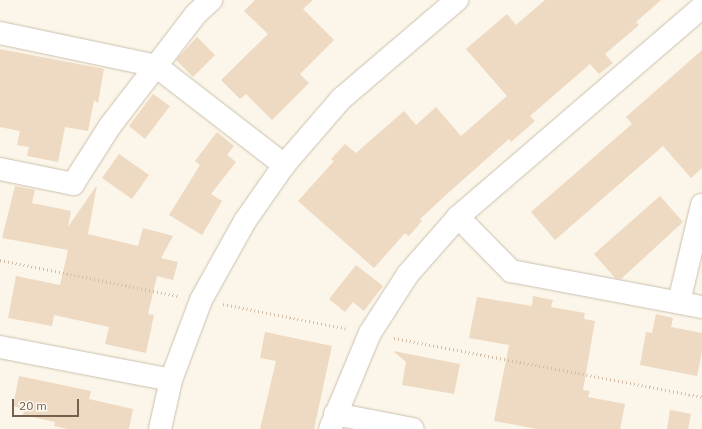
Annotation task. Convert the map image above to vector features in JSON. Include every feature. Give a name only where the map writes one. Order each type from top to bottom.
[{"type":"street","points":[[0,169],[73,184],[110,126],[156,66],[211,0]]},
{"type":"street","points":[[160,429],[171,380],[201,300],[245,221],[284,165],[341,99],[457,0]]},
{"type":"street","points":[[413,429],[332,421],[370,333],[408,274],[458,217],[702,7]]},
{"type":"street","points":[[0,33],[156,66],[284,165]]},
{"type":"street","points":[[679,302],[702,205]]},
{"type":"street","points":[[458,217],[511,271],[702,307]]},
{"type":"street","points":[[0,347],[171,380]]},
{"type":"building","points":[[255,0],[313,0],[303,9],[334,40],[300,74],[309,83],[272,120],[246,94],[240,99],[221,80],[268,34],[244,11]]},
{"type":"building","points":[[545,0],[661,0],[636,22],[639,25],[605,54],[613,63],[599,74],[590,64],[530,116],[535,121],[511,142],[509,139],[447,194],[420,219],[422,221],[409,236],[405,233],[374,268],[298,201],[334,161],[331,159],[345,144],[356,153],[404,111],[416,125],[436,107],[461,136],[507,96],[466,49],[507,14],[516,25]]},
{"type":"building","points":[[197,37],[215,55],[193,77],[176,60]]},
{"type":"building","points":[[0,49],[104,69],[98,103],[94,100],[88,131],[65,127],[58,162],[27,156],[29,147],[17,145],[20,131],[0,127]]},
{"type":"building","points":[[702,50],[702,168],[691,178],[663,146],[555,240],[531,212],[632,124],[626,117]]},
{"type":"building","points":[[153,94],[170,106],[145,139],[129,126]]},
{"type":"building","points":[[217,132],[234,146],[227,155],[236,162],[211,194],[222,201],[202,235],[169,215],[200,165],[195,161]]},
{"type":"building","points":[[119,154],[149,175],[132,199],[102,178]]},
{"type":"building","points":[[97,185],[88,234],[138,246],[143,228],[173,236],[161,258],[178,262],[173,280],[157,276],[148,314],[154,315],[146,353],[105,344],[109,327],[54,315],[52,326],[8,318],[16,276],[60,285],[68,250],[2,238],[15,186],[35,190],[32,203],[71,211],[68,227]]},
{"type":"building","points":[[660,196],[683,222],[621,279],[615,278],[594,254]]},
{"type":"building","points":[[356,265],[383,286],[364,311],[353,302],[345,312],[329,299]]},
{"type":"building","points":[[533,296],[553,300],[551,307],[585,313],[584,319],[595,321],[583,390],[590,391],[588,397],[625,404],[620,429],[537,429],[494,421],[509,345],[469,338],[477,297],[532,306]]},
{"type":"building","points":[[656,314],[673,318],[671,327],[702,333],[702,351],[697,376],[640,365],[646,332],[652,333]]},
{"type":"building","points":[[265,332],[332,346],[314,429],[260,429],[276,361],[260,358]]},
{"type":"building","points":[[393,351],[460,364],[454,394],[402,385],[406,362]]},
{"type":"building","points":[[19,376],[91,391],[89,399],[133,409],[129,429],[68,429],[54,426],[55,422],[23,415],[24,409],[13,406]]},
{"type":"building","points":[[670,410],[691,414],[688,429],[667,429]]}]
